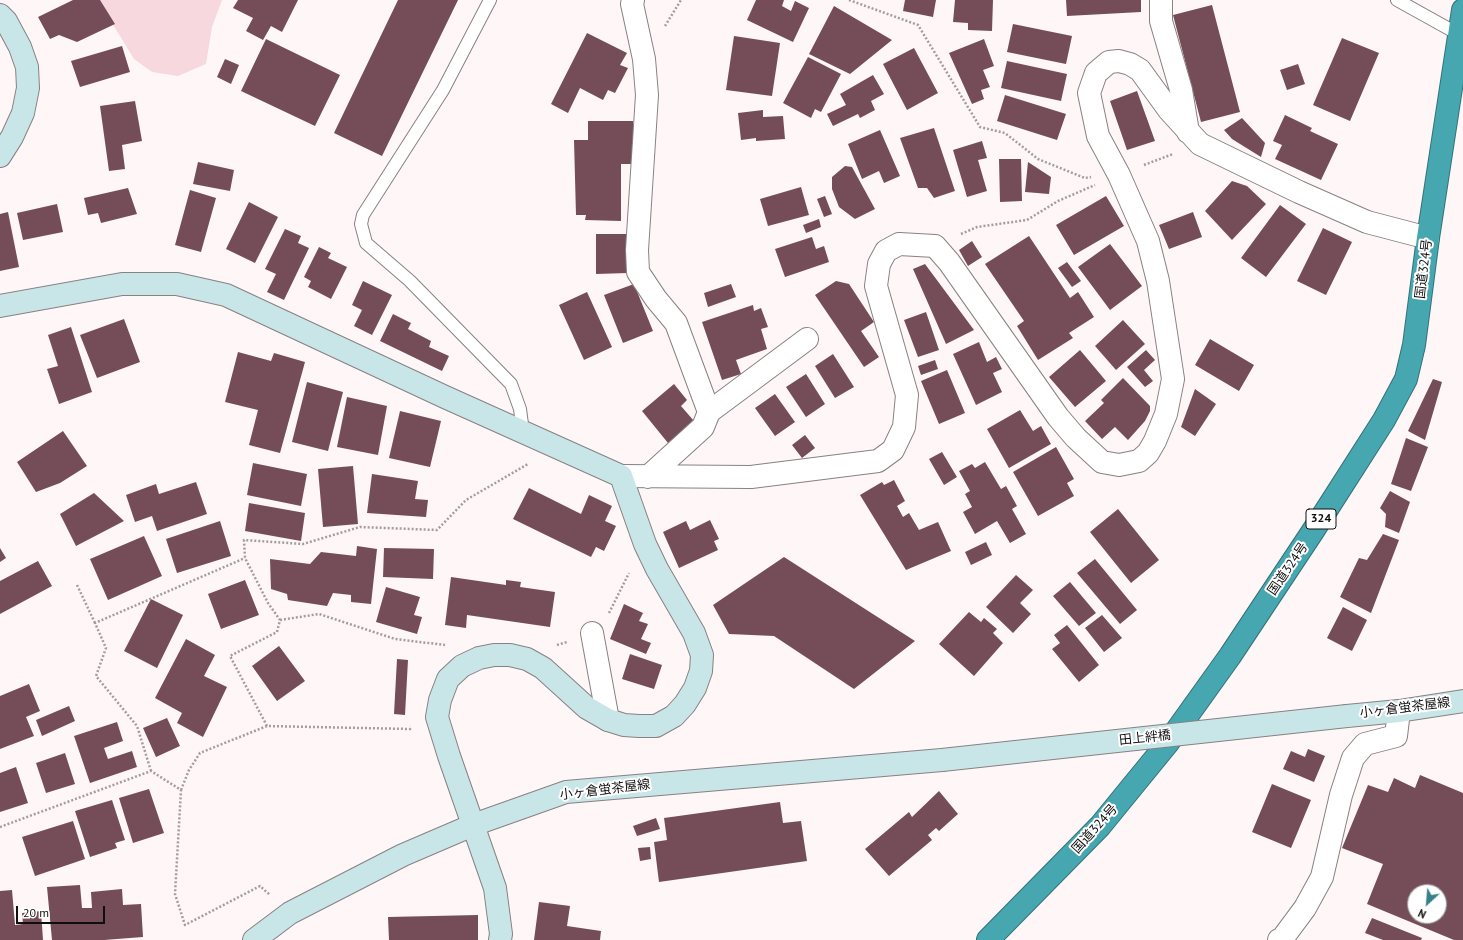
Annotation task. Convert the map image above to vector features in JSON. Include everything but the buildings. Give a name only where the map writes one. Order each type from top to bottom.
[{"type":"highway","name":"国道324号","points":[[988,940],[1100,826],[1167,744],[1239,643],[1309,538],[1384,420],[1406,379],[1414,345],[1428,238],[1461,35],[1463,10]]},
{"type":"street","points":[[633,0],[632,4],[644,59],[647,95],[637,250],[638,272],[656,299],[676,323],[709,412]]},
{"type":"street","points":[[1161,0],[1161,21],[1194,138]]},
{"type":"street","points":[[0,15],[6,20],[20,47],[27,67],[28,88],[23,113],[12,137],[0,156]]},
{"type":"street","points":[[0,306],[122,284],[177,284],[226,295],[445,397],[620,476],[751,476],[878,461],[893,450],[904,427],[907,395],[876,286],[879,264],[886,251],[899,244],[935,246],[949,262],[1058,417],[1076,438],[1102,462],[1119,465],[1139,461],[1148,453],[1166,414],[1173,379],[1166,324],[1158,281],[1148,241],[1119,175],[1098,136],[1089,93],[1096,73],[1109,62],[1130,64],[1140,70],[1169,110],[1194,138],[1299,192],[1367,222],[1428,238]]},
{"type":"street","points":[[648,477],[703,426],[709,412],[808,339]]},
{"type":"street","points":[[500,940],[501,934],[495,888],[437,717],[440,700],[448,679],[462,666],[478,658],[494,655],[510,655],[527,659],[543,668],[587,708],[608,720],[624,725],[656,726],[674,716],[685,704],[701,671],[702,655],[694,633],[657,569],[645,544],[620,476]]},
{"type":"street","points":[[592,633],[608,720]]},
{"type":"street","name":"小ヶ倉蛍茶屋線","points":[[1347,716],[1399,711],[1463,701]]},
{"type":"street","points":[[1279,940],[1282,939],[1305,908],[1322,877],[1341,795],[1353,758],[1365,744],[1396,736],[1399,711]]},
{"type":"street","name":"田上絆橋","points":[[942,760],[1347,716]]},
{"type":"street","name":"小ヶ倉蛍茶屋線","points":[[254,940],[290,913],[403,855],[473,825],[566,792],[942,760]]},
{"type":"lane","points":[[490,0],[443,90],[363,215],[360,224],[366,243],[410,281],[511,384],[520,409],[523,432]]},
{"type":"lane","points":[[1397,0],[1461,35]]},
{"type":"path","points":[[849,0],[918,25],[980,127],[1005,133],[1038,159],[1085,178],[1119,175]]},
{"type":"path","points":[[977,227],[1027,220],[1058,201],[1119,175],[1194,138]]},
{"type":"path","points":[[267,726],[230,656],[277,632],[280,620],[268,603],[245,558],[244,540],[303,544],[360,527],[437,530],[466,500],[556,447]]},
{"type":"path","points":[[553,647],[592,633],[606,620],[645,544]]},
{"type":"path","points":[[97,628],[95,622],[245,558]]},
{"type":"path","points":[[77,585],[106,648],[96,676],[137,726],[151,771],[181,790]]},
{"type":"path","points":[[280,620],[319,614],[395,640],[450,646]]},
{"type":"path","points":[[290,913],[260,886],[185,925],[175,894],[181,790],[189,770],[200,752],[267,726],[410,729],[412,722]]},
{"type":"path","points":[[0,826],[151,771]]},
{"type":"shaded area","points":[[98,0],[222,0],[212,27],[206,64],[178,76],[152,72],[134,59]]}]
